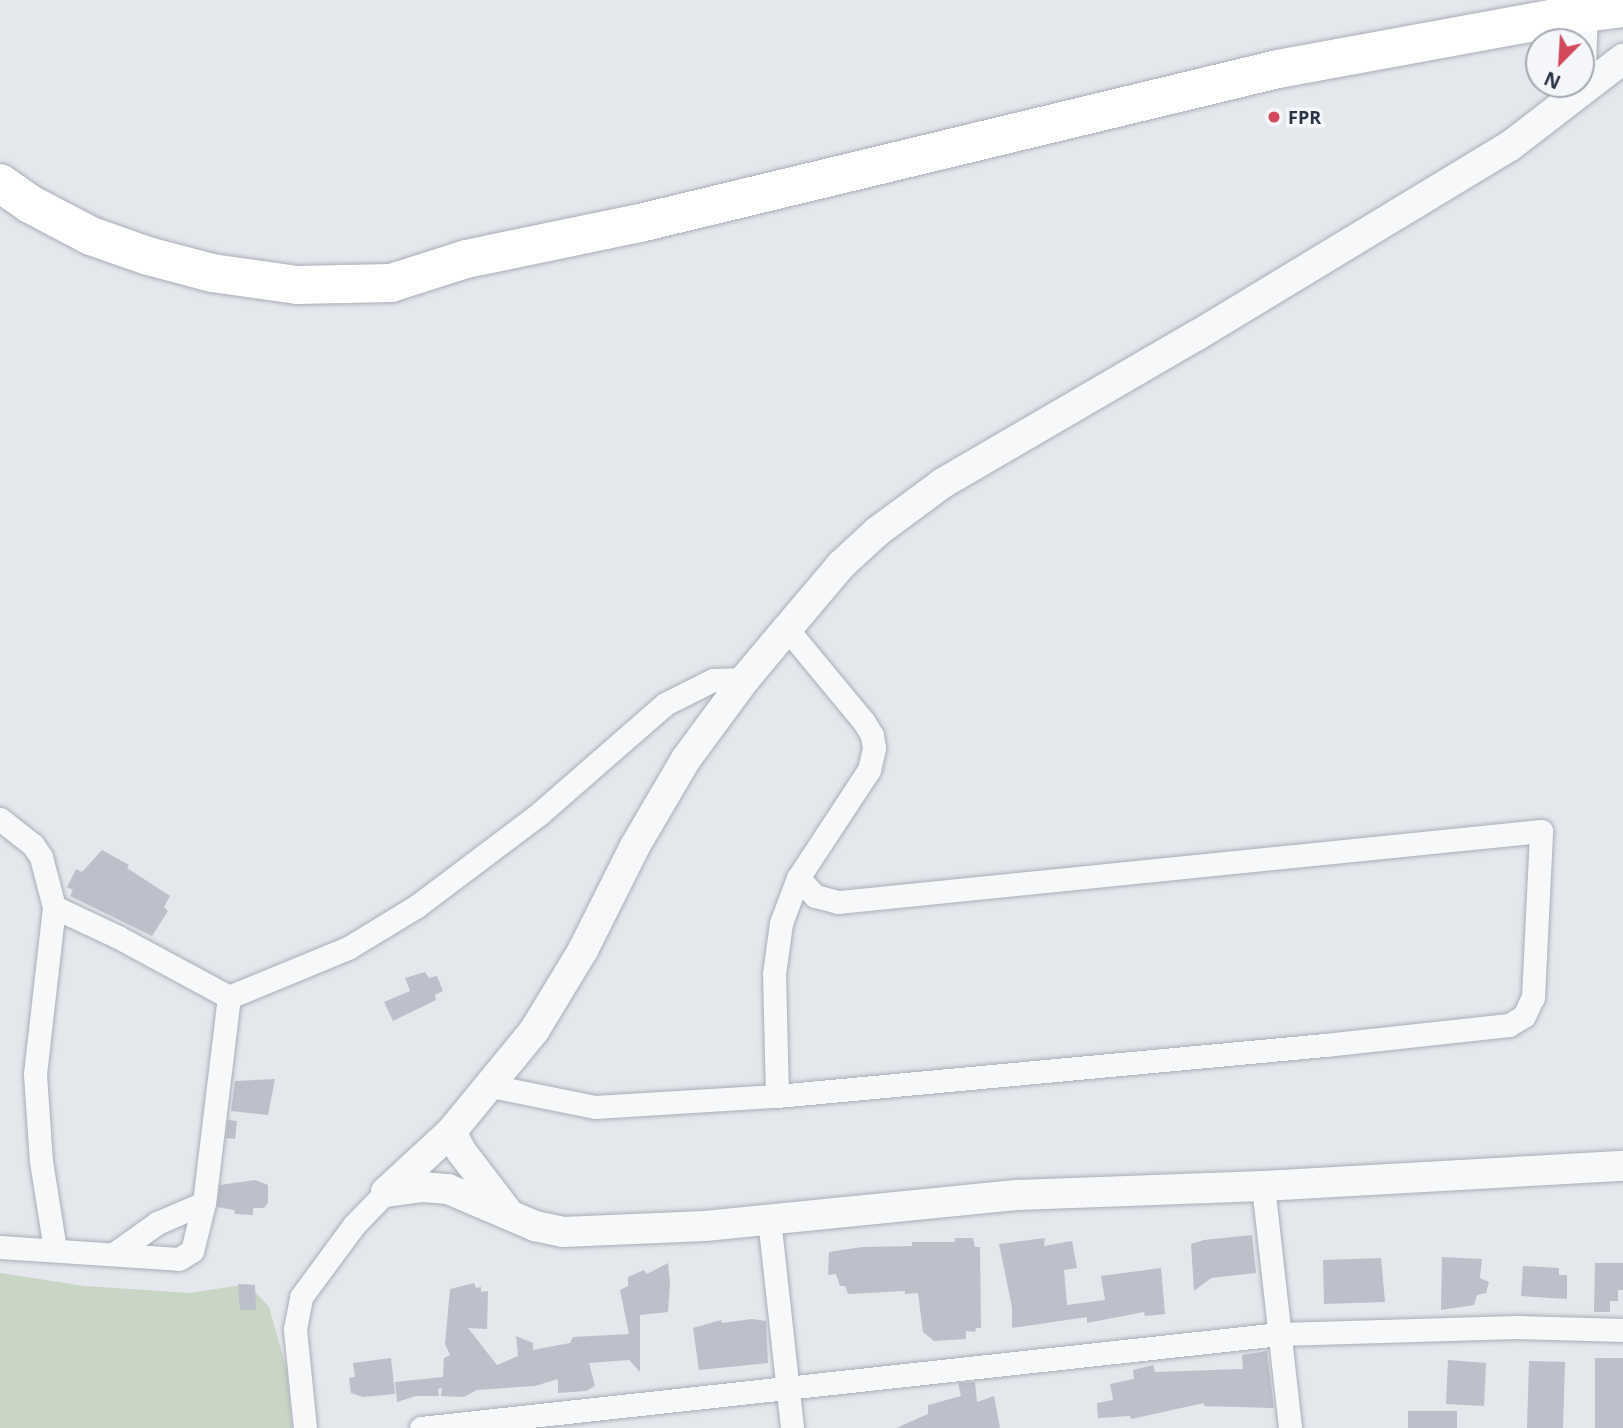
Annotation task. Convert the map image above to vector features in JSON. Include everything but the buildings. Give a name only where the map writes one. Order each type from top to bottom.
[{"type":"highway","points":[[0,183],[30,204],[91,236],[148,256],[212,273],[297,285],[391,282],[466,259],[640,223],[1278,69],[1623,8]]},
{"type":"highway","points":[[0,152],[53,188],[109,215],[166,237],[218,250],[291,259],[466,259]]},
{"type":"street","points":[[1582,28],[1583,13]]},
{"type":"street","points":[[1595,78],[1623,59]]},
{"type":"street","points":[[305,1428],[295,1329],[301,1297],[354,1225],[450,1132],[491,1086],[534,1031],[561,989],[686,759],[745,680],[850,557],[878,531],[943,483],[1196,336],[1510,146],[1567,98]]},
{"type":"street","points":[[777,1096],[774,974],[780,923],[798,878],[869,770],[874,748],[872,735],[864,722],[787,629]]},
{"type":"street","points":[[229,997],[348,948],[418,906],[539,814],[665,704],[713,680],[745,680]]},
{"type":"street","points":[[0,819],[33,845],[41,857],[54,907],[35,1074],[41,1161],[55,1249]]},
{"type":"street","points":[[491,1086],[595,1107],[777,1096],[1311,1046],[1518,1022],[1529,1009],[1533,997],[1541,831],[838,902],[815,896],[798,878]]},
{"type":"street","points":[[54,907],[118,937],[229,997]]},
{"type":"street","points":[[0,1247],[179,1259],[186,1256],[196,1244],[204,1203],[229,997]]},
{"type":"street","points":[[450,1132],[461,1151],[510,1215]]},
{"type":"street","points":[[386,1192],[423,1187],[448,1189],[535,1226],[562,1232],[682,1228],[1018,1195],[1263,1186],[1623,1166]]},
{"type":"street","points":[[1263,1186],[1290,1428]]},
{"type":"street","points":[[115,1253],[157,1223],[204,1203]]},
{"type":"street","points":[[769,1219],[792,1428]]},
{"type":"street","points":[[421,1428],[787,1386],[1280,1335],[1517,1326],[1623,1330]]},
{"type":"green space","points":[[0,1273],[84,1286],[190,1293],[248,1284],[269,1307],[287,1370],[292,1428],[0,1428]]},
{"type":"place","name":"FPR","points":[[1274,117]]}]
